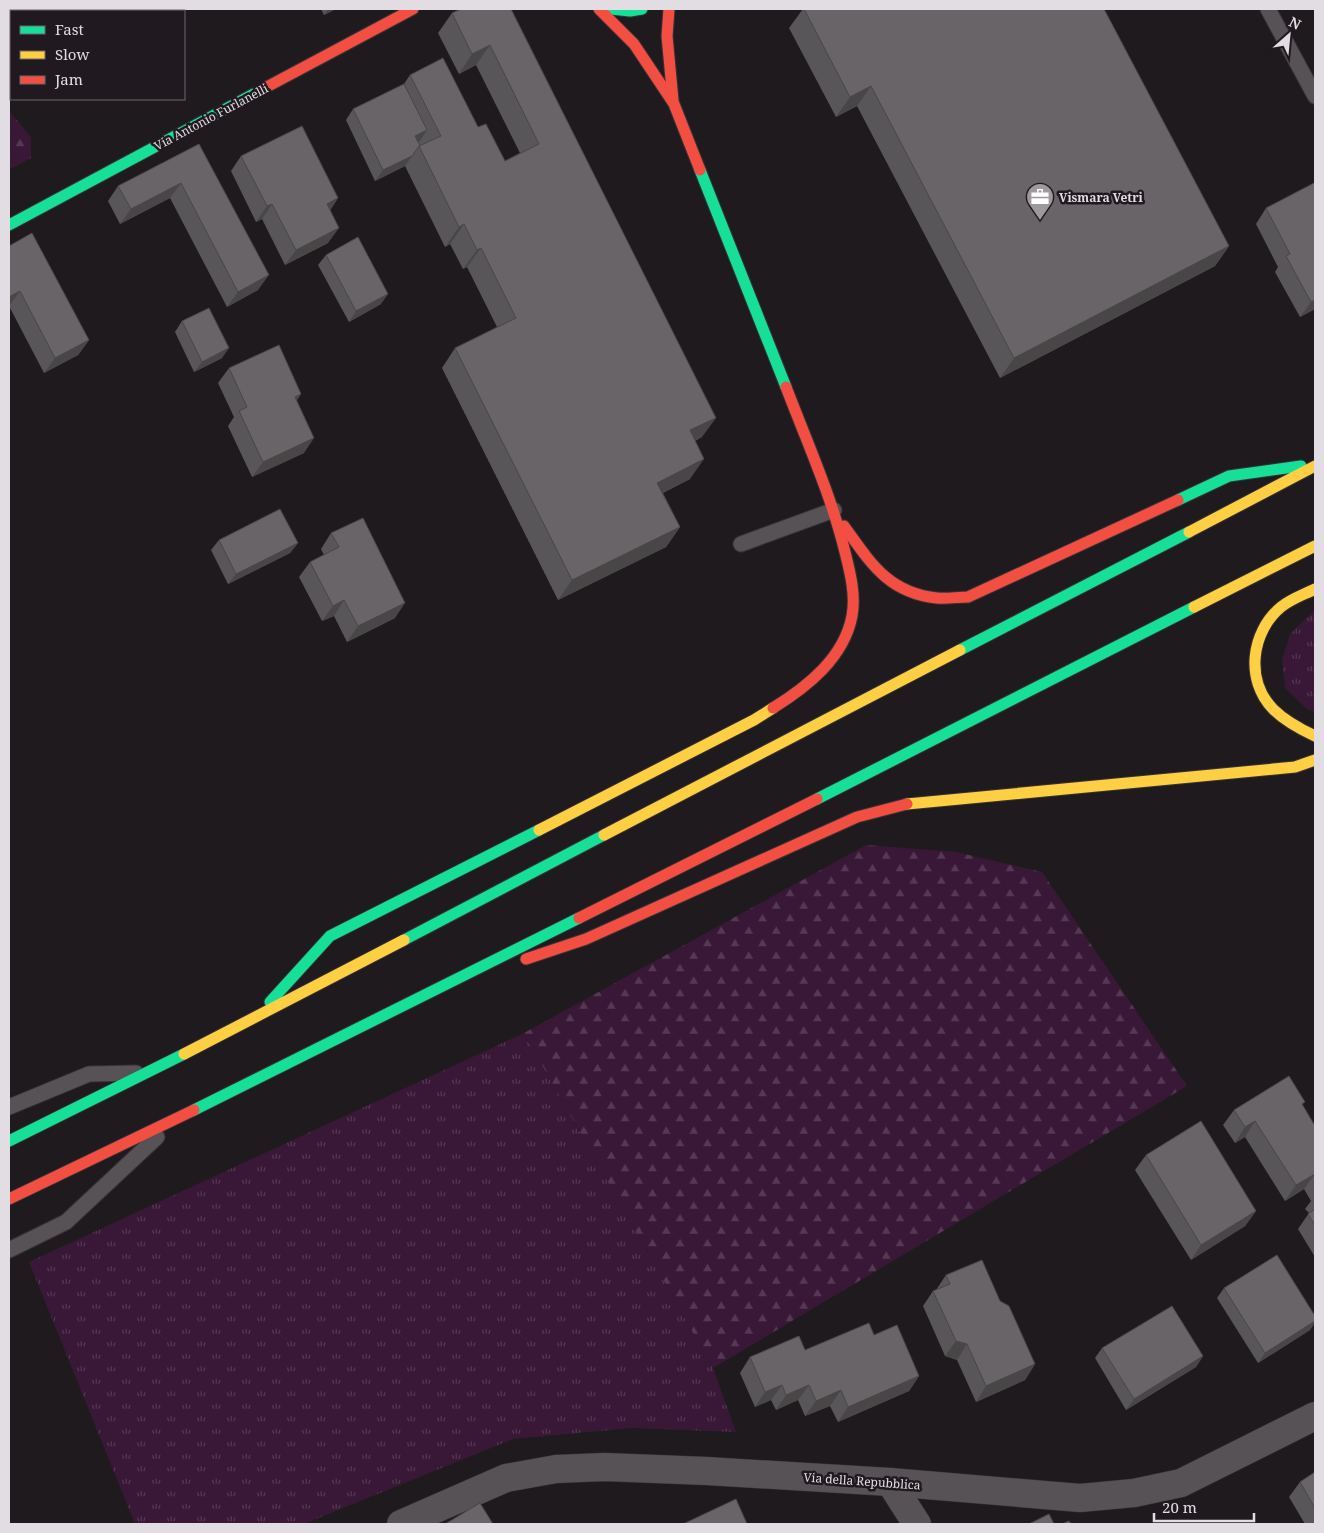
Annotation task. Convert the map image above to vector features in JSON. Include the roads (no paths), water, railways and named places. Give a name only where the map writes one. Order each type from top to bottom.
[{"type":"main road","name":"Via Antonio Furlanelli","points":[[9,225],[413,9]]},
{"type":"main road","points":[[258,1016],[330,936],[754,720],[799,692],[820,672],[844,641],[853,613],[851,579],[834,510],[674,104],[634,44],[599,9]]},
{"type":"main road","points":[[611,9],[630,11],[642,9]]},
{"type":"main road","points":[[669,9],[667,36],[674,104]]},
{"type":"main road","points":[[834,510],[870,564],[894,583],[916,593],[937,598],[968,597],[1229,476],[1315,465]]},
{"type":"main road","points":[[9,1142],[258,1016],[1315,465]]},
{"type":"main road","points":[[9,1199],[177,1119],[1315,546]]},
{"type":"main road","points":[[1315,589],[1283,605],[1264,627],[1254,654],[1257,674],[1264,697],[1280,716],[1315,736]]},
{"type":"main road","points":[[432,990],[586,939],[857,817],[886,808],[915,802],[1295,767],[1315,760]]},
{"type":"street","name":"Via della Repubblica","points":[[401,1524],[506,1478],[556,1470],[605,1467],[698,1470],[890,1482],[1080,1498],[1134,1493],[1181,1483],[1315,1416]]},
{"type":"street","points":[[890,1482],[917,1524]]},
{"type":"lane","points":[[1268,9],[1315,96]]},
{"type":"lane","points":[[741,544],[834,510]]},
{"type":"lane","points":[[9,1107],[89,1074],[147,1073]]},
{"type":"lane","points":[[9,1250],[66,1222],[177,1119]]},
{"type":"place","name":"Vismara Vetri","points":[[1040,221]]}]
